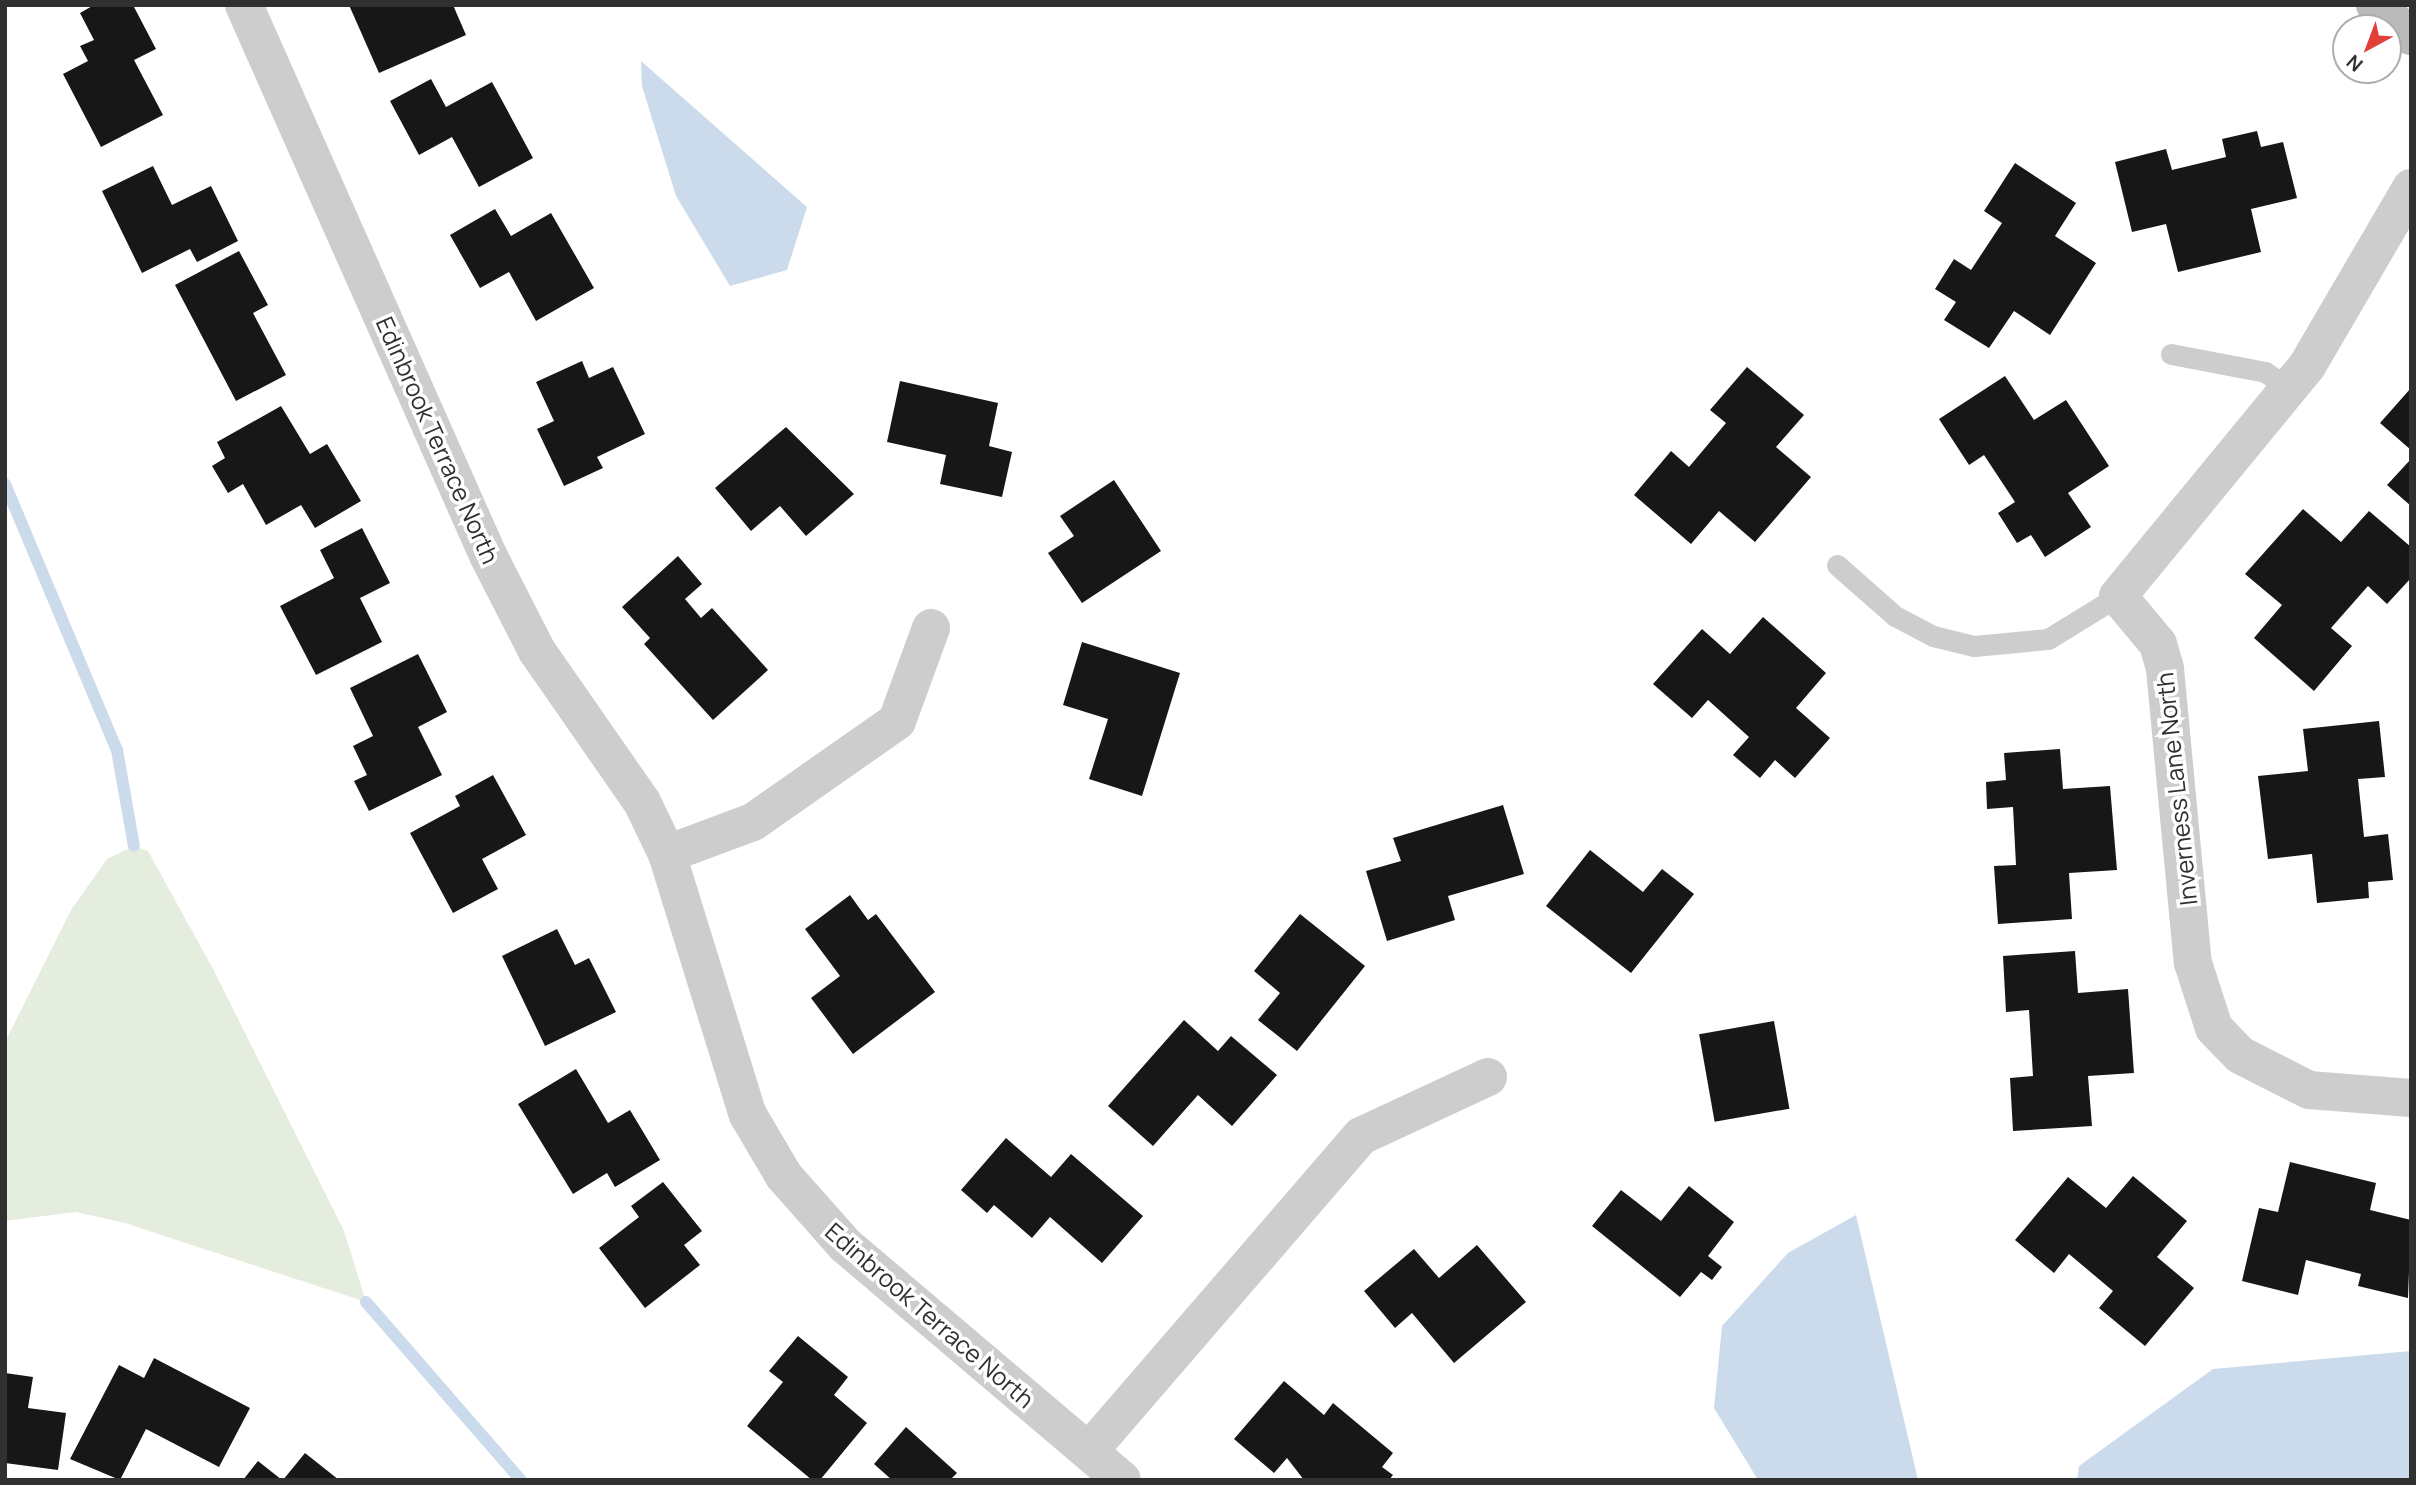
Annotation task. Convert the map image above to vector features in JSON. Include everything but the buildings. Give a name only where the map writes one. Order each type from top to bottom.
[{"type":"main road","points":[[2375,5],[2411,36]]},
{"type":"street","name":"Edinbrook Terrace North","points":[[244,5],[488,555],[537,651],[642,802],[667,854],[748,1115],[784,1176],[845,1245],[1122,1480]]},
{"type":"street","points":[[2118,596],[2290,389],[2411,188]]},
{"type":"street","name":"Inverness Lane North","points":[[2118,596],[2158,644],[2165,669],[2193,964],[2214,1028],[2239,1055],[2297,1086],[2411,1098]]},
{"type":"street","points":[[667,854],[753,822],[897,721],[931,628]]},
{"type":"street","points":[[1089,1451],[1361,1136],[1488,1077]]},
{"type":"lane","points":[[2171,354],[2265,372],[2290,389]]},
{"type":"lane","points":[[1837,565],[1895,616],[1933,636],[1974,646],[2048,639],[2118,596]]},
{"type":"shaded area","points":[[134,846],[148,851],[213,969],[344,1231],[366,1302],[125,1223],[76,1212],[5,1221],[5,1042],[71,910],[107,859]]},
{"type":"water","points":[[641,61],[807,207],[787,270],[730,286],[676,196],[642,86]]},
{"type":"water","points":[[1856,1215],[1918,1480],[1758,1480],[1714,1408],[1722,1326],[1788,1253]]},
{"type":"water","points":[[2411,1351],[2411,1480],[2077,1480],[2079,1466],[2213,1369]]},
{"type":"waterway","points":[[5,484],[117,750],[134,846]]},
{"type":"waterway","points":[[366,1302],[521,1480]]}]
